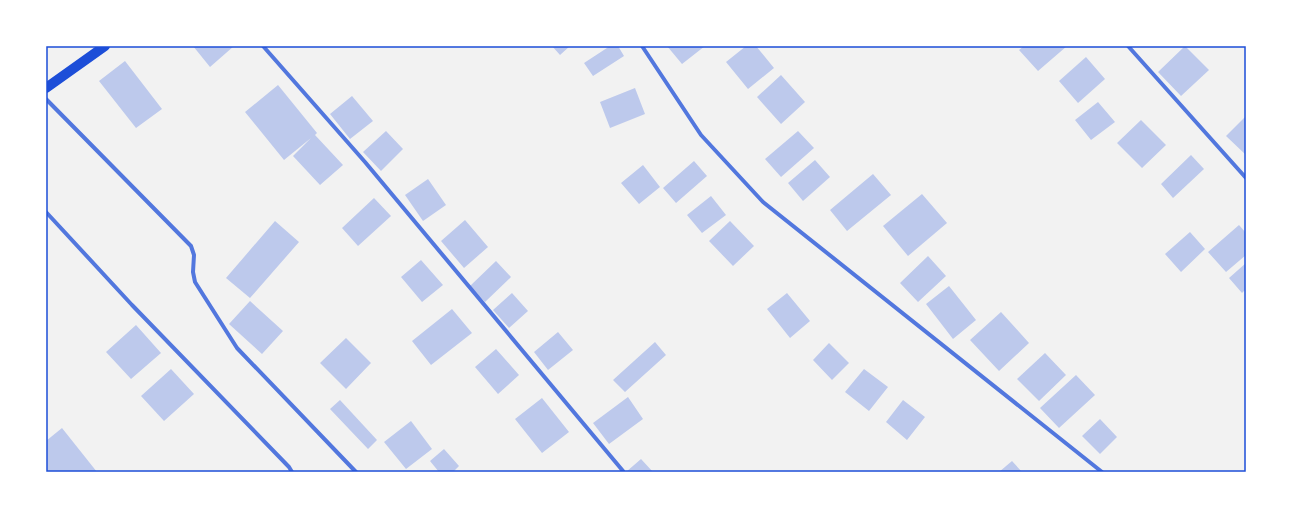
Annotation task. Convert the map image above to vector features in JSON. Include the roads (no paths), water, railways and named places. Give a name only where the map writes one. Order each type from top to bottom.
[{"type":"main road","points":[[46,88],[104,46]]},
{"type":"street","points":[[263,46],[365,162],[623,471]]},
{"type":"street","points":[[642,46],[701,135],[763,202],[1102,472]]},
{"type":"street","points":[[1128,46],[1246,178]]},
{"type":"street","points":[[46,99],[191,246],[194,255],[195,282],[237,348],[356,472]]},
{"type":"street","points":[[46,212],[132,305],[289,467],[292,472]]}]
